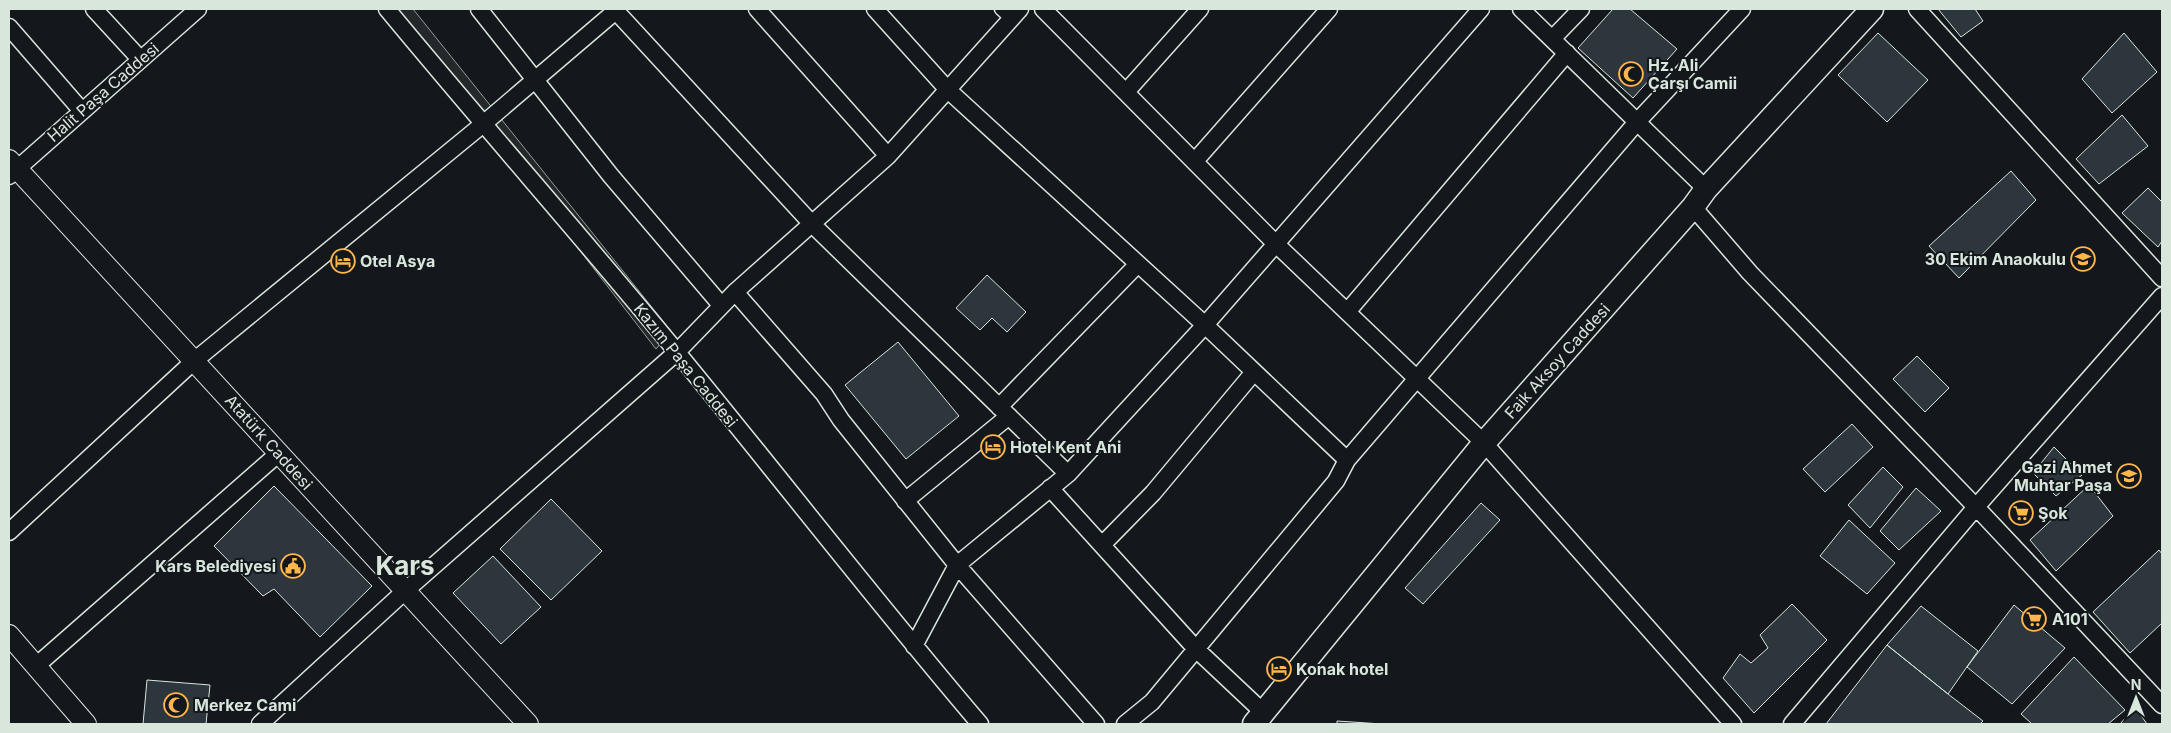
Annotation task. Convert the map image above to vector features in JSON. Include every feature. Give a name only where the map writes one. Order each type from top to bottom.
[{"type":"main road","name":"Faik Aksoy Caddesi","points":[[1259,718],[1484,443],[1699,198],[1872,9]]},
{"type":"street","points":[[94,9],[140,59]]},
{"type":"street","name":"Halit Paşa Caddesi","points":[[11,168],[82,111],[196,9]]},
{"type":"street","name":"Kazım Paşa Caddesi","points":[[387,9],[482,125],[677,352],[914,646],[980,724]]},
{"type":"street","points":[[479,9],[611,176],[721,305]]},
{"type":"street","points":[[9,532],[194,361],[536,80],[616,9],[812,224],[1068,474]]},
{"type":"street","points":[[756,9],[888,156]]},
{"type":"street","points":[[875,9],[948,90],[1205,325],[1347,460]]},
{"type":"street","points":[[1043,9],[1276,244],[1484,443],[1733,724]]},
{"type":"street","points":[[1126,92],[1200,9]]},
{"type":"street","points":[[1195,161],[1329,9]]},
{"type":"street","points":[[914,646],[957,565],[1068,474],[1205,325],[1481,9]]},
{"type":"street","points":[[1521,9],[1637,122],[1699,198],[1750,273],[1976,507],[2162,706]]},
{"type":"street","points":[[1552,39],[1581,9]]},
{"type":"street","points":[[1125,724],[1152,702],[1336,481],[1347,460],[1637,122],[1742,9]]},
{"type":"street","points":[[1917,9],[2162,278]]},
{"type":"street","points":[[260,724],[405,591],[677,352],[721,305],[888,156],[948,90],[1011,12]]},
{"type":"street","points":[[9,27],[82,111]]},
{"type":"street","points":[[1347,312],[1567,53]]},
{"type":"street","name":"Atatürk Caddesi","points":[[11,168],[194,361],[528,724]]},
{"type":"street","points":[[905,501],[1004,412],[1138,264]]},
{"type":"street","points":[[735,292],[824,394],[841,420],[957,565],[1096,724]]},
{"type":"street","points":[[1792,724],[1976,507],[2162,296]]},
{"type":"street","points":[[1102,545],[1153,493],[1254,372]]},
{"type":"street","points":[[36,666],[279,453]]},
{"type":"street","points":[[1050,488],[1259,718]]},
{"type":"street","points":[[9,635],[86,724]]},
{"type":"shaded area","points":[[393,9],[413,9],[671,331],[656,349]]},
{"type":"building","name":"Hz. Ali Çarşı Camii","points":[[1613,9],[1630,9],[1677,49],[1633,98],[1578,48]]},
{"type":"building","points":[[1938,9],[1975,9],[1983,21],[1961,37]]},
{"type":"building","points":[[1878,33],[1928,80],[1887,122],[1838,75]]},
{"type":"building","points":[[2124,33],[2157,72],[2112,113],[2082,79]]},
{"type":"building","points":[[2122,115],[2148,146],[2099,184],[2076,159]]},
{"type":"building","points":[[2011,171],[2036,200],[1959,278],[1929,246]]},
{"type":"building","points":[[2148,188],[2162,202],[2162,241],[2158,247],[2122,213]]},
{"type":"building","points":[[987,275],[1026,312],[1007,332],[992,318],[980,330],[956,308]]},
{"type":"building","points":[[898,342],[959,416],[906,459],[845,385]]},
{"type":"building","points":[[1917,356],[1949,388],[1925,412],[1893,379]]},
{"type":"building","points":[[1852,424],[1873,447],[1825,492],[1803,469]]},
{"type":"building","points":[[2054,447],[2082,475],[2056,496],[2033,473]]},
{"type":"building","points":[[1883,467],[1903,487],[1870,528],[1848,505]]},
{"type":"building","points":[[2089,485],[2113,516],[2056,571],[2030,540]]},
{"type":"building","name":"Kars Belediyesi","points":[[274,486],[372,586],[320,637],[274,589],[263,596],[214,546]]},
{"type":"building","points":[[1916,488],[1941,511],[1899,550],[1880,531]]},
{"type":"building","points":[[551,499],[602,551],[551,600],[500,549]]},
{"type":"building","points":[[1481,503],[1500,520],[1423,604],[1405,588]]},
{"type":"building","points":[[1849,520],[1895,563],[1867,594],[1820,556]]},
{"type":"building","points":[[2159,550],[2162,554],[2162,623],[2130,653],[2093,612]]},
{"type":"building","points":[[493,556],[541,607],[501,644],[453,593]]},
{"type":"building","points":[[1792,604],[1827,640],[1754,713],[1723,678],[1740,654],[1751,663],[1768,648],[1760,635]]},
{"type":"building","points":[[2014,605],[2065,648],[2012,704],[1967,667]]},
{"type":"building","points":[[1921,606],[1978,651],[1948,694],[1887,645]]},
{"type":"building","points":[[1887,645],[1983,721],[1980,724],[1826,724]]},
{"type":"building","points":[[2074,657],[2125,710],[2108,724],[2032,724],[2021,714]]},
{"type":"building","name":"Merkez Cami","points":[[147,680],[210,685],[206,724],[143,724]]},
{"type":"building","points":[[2135,707],[2147,724],[2120,724]]},
{"type":"building","points":[[1337,721],[1382,724],[1337,724]]},
{"type":"place","name":"Hz. Ali Çarşı Camii","points":[[1631,74]]},
{"type":"place","name":"30 Ekim Anaokulu","points":[[2083,259]]},
{"type":"place","name":"Otel Asya","points":[[343,261]]},
{"type":"place","name":"Hotel Kent Ani","points":[[993,447]]},
{"type":"place","name":"Gazi Ahmet Muhtar Paşa","points":[[2129,476]]},
{"type":"place","name":"Şok","points":[[2021,513]]},
{"type":"place","name":"Kars Belediyesi","points":[[293,566]]},
{"type":"place","name":"A101","points":[[2034,619]]},
{"type":"place","name":"Konak hotel","points":[[1279,669]]},
{"type":"place","name":"Merkez Cami","points":[[176,705]]},
{"type":"district","name":"Kars","points":[[405,566]]}]
